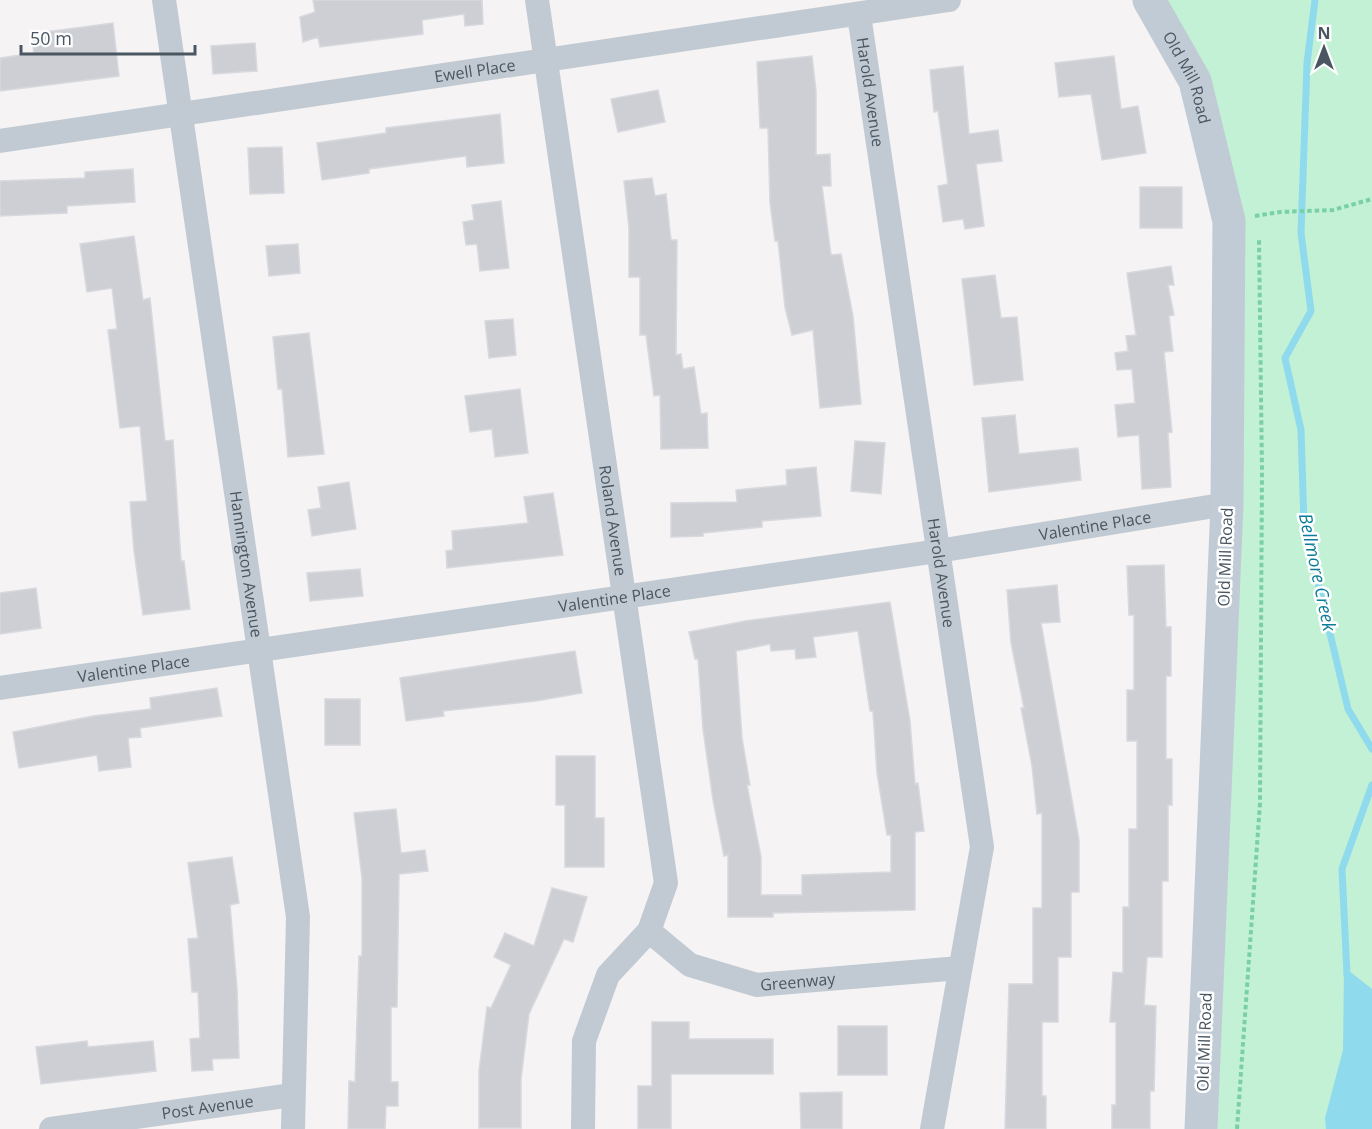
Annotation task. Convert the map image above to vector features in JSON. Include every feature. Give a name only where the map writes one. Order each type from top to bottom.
[{"type":"street","name":"Hannington Avenue","points":[[164,0],[298,917],[292,1095],[293,1129]]},
{"type":"street","name":"Roland Avenue","points":[[537,0],[666,883],[649,931],[608,975],[584,1041],[583,1129]]},
{"type":"street","name":"Ewell Place","points":[[0,141],[950,0]]},
{"type":"street","name":"Old Mill Road","points":[[1149,0],[1195,81],[1229,221],[1227,504],[1201,1129]]},
{"type":"street","name":"Harold Avenue","points":[[859,15],[982,847],[932,1129]]},
{"type":"street","name":"Valentine Place","points":[[0,688],[939,551],[1227,504]]},
{"type":"street","name":"Greenway","points":[[649,931],[690,965],[757,985],[960,968]]},
{"type":"street","name":"Post Avenue","points":[[51,1129],[292,1095]]},
{"type":"path","points":[[1286,211],[1333,210],[1372,200]]},
{"type":"path","points":[[1258,215],[1258,227]]},
{"type":"path","points":[[1237,1129],[1260,804],[1263,471],[1259,238]]},
{"type":"green space","points":[[1159,0],[1372,0],[1372,1129],[1213,1129],[1236,209]]},
{"type":"water","points":[[1344,967],[1372,989],[1372,1129],[1326,1129],[1325,1118],[1343,1050]]},
{"type":"building","points":[[313,0],[482,0],[483,24],[465,26],[464,14],[422,20],[423,34],[320,47],[318,37],[303,42],[300,17],[315,12]]},
{"type":"building","points":[[113,23],[119,76],[0,91],[0,58],[34,53],[31,34]]},
{"type":"building","points":[[255,43],[257,71],[213,74],[211,46]]},
{"type":"building","points":[[812,56],[816,91],[816,155],[830,154],[831,186],[822,186],[831,255],[841,254],[853,316],[861,404],[820,408],[813,330],[792,335],[785,307],[778,241],[775,241],[770,203],[768,128],[760,128],[757,62]]},
{"type":"building","points":[[1114,56],[1121,109],[1138,106],[1146,153],[1102,160],[1091,94],[1059,97],[1055,63]]},
{"type":"building","points":[[963,66],[969,134],[998,130],[1002,161],[976,164],[984,226],[965,229],[963,219],[943,222],[938,186],[948,184],[938,111],[934,112],[930,70]]},
{"type":"building","points":[[658,90],[665,122],[618,132],[611,99]]},
{"type":"building","points":[[500,114],[504,163],[467,167],[466,156],[369,169],[369,173],[322,180],[317,143],[386,133],[386,128]]},
{"type":"building","points":[[282,147],[284,193],[250,194],[248,148]]},
{"type":"building","points":[[133,169],[135,202],[67,206],[67,213],[0,216],[0,181],[85,178],[85,172]]},
{"type":"building","points":[[652,178],[655,196],[666,194],[671,240],[677,240],[676,355],[681,354],[683,369],[694,367],[701,414],[707,413],[708,448],[661,449],[660,395],[654,396],[646,335],[640,335],[640,277],[629,277],[629,228],[624,181]]},
{"type":"building","points":[[1140,187],[1182,187],[1182,228],[1140,228]]},
{"type":"building","points":[[501,201],[509,268],[480,271],[477,244],[466,245],[463,222],[474,220],[472,205]]},
{"type":"building","points":[[134,236],[143,300],[150,298],[165,441],[173,440],[181,561],[184,561],[190,609],[143,615],[130,502],[147,501],[140,426],[120,428],[108,330],[117,329],[112,288],[87,292],[80,244]]},
{"type":"building","points":[[298,244],[300,273],[269,276],[266,246]]},
{"type":"building","points":[[1171,266],[1174,285],[1168,285],[1174,315],[1169,316],[1173,351],[1164,352],[1172,432],[1168,433],[1171,487],[1142,489],[1139,435],[1118,437],[1115,405],[1135,403],[1132,369],[1117,370],[1115,353],[1128,351],[1126,336],[1136,335],[1127,273]]},
{"type":"building","points":[[995,275],[1001,318],[1017,317],[1023,380],[974,385],[962,279]]},
{"type":"building","points":[[513,319],[516,355],[489,358],[485,321]]},
{"type":"building","points":[[309,333],[324,454],[288,457],[282,389],[278,389],[273,337]]},
{"type":"building","points":[[520,389],[528,453],[495,457],[492,429],[470,432],[465,396]]},
{"type":"building","points":[[1015,415],[1019,454],[1078,448],[1081,480],[989,492],[982,418]]},
{"type":"building","points":[[855,441],[885,443],[881,494],[851,491]]},
{"type":"building","points":[[816,467],[821,516],[762,521],[762,527],[703,533],[703,536],[671,537],[671,503],[737,502],[736,490],[787,485],[786,470]]},
{"type":"building","points":[[349,482],[356,529],[312,536],[308,510],[321,508],[318,487]]},
{"type":"building","points":[[553,493],[563,555],[447,568],[446,551],[453,550],[452,531],[528,523],[524,497]]},
{"type":"building","points":[[1164,565],[1166,627],[1171,627],[1171,676],[1166,676],[1166,759],[1172,759],[1172,805],[1168,805],[1168,881],[1162,881],[1162,957],[1147,957],[1144,1005],[1156,1006],[1154,1091],[1150,1091],[1150,1129],[1112,1129],[1112,1105],[1116,1105],[1116,1022],[1110,1022],[1113,972],[1123,973],[1123,907],[1129,907],[1129,829],[1137,829],[1137,741],[1127,741],[1127,690],[1134,690],[1134,615],[1129,615],[1127,566]]},
{"type":"building","points":[[360,569],[363,596],[310,601],[307,573]]},
{"type":"building","points":[[1057,585],[1060,622],[1041,623],[1079,840],[1079,892],[1071,892],[1071,957],[1058,957],[1058,1022],[1042,1022],[1042,1096],[1046,1096],[1046,1129],[1005,1129],[1009,984],[1033,984],[1033,908],[1042,908],[1042,813],[1037,814],[1032,766],[1021,708],[1024,708],[1011,643],[1007,590]]},
{"type":"building","points":[[36,588],[41,628],[0,634],[0,593]]},
{"type":"building","points":[[890,602],[910,721],[915,784],[918,783],[924,831],[915,832],[915,910],[773,913],[773,917],[728,917],[728,855],[724,856],[713,800],[703,729],[698,659],[695,659],[689,632],[745,621]],"holes":[[[858,631],[870,711],[873,711],[877,773],[887,835],[891,835],[891,872],[802,875],[802,895],[761,895],[761,857],[747,785],[750,785],[742,738],[736,651],[770,644],[771,651],[795,649],[796,659],[816,657],[813,637]]]},
{"type":"building","points":[[575,651],[582,693],[536,701],[443,711],[444,716],[406,721],[400,678]]},
{"type":"building","points":[[217,688],[222,716],[140,728],[141,737],[128,738],[131,767],[99,771],[97,755],[19,768],[13,732],[93,716],[151,709],[150,698]]},
{"type":"building","points":[[325,699],[360,699],[360,745],[325,745]]},
{"type":"building","points":[[556,756],[595,756],[595,818],[604,818],[604,867],[565,867],[565,805],[556,805]]},
{"type":"building","points":[[396,809],[401,853],[425,850],[428,871],[399,874],[397,1007],[391,1007],[391,1082],[398,1082],[398,1106],[386,1106],[385,1129],[348,1129],[349,1081],[355,1082],[359,956],[362,956],[362,878],[354,813]]},
{"type":"building","points":[[232,857],[239,903],[230,905],[237,988],[239,1058],[212,1059],[213,1070],[192,1071],[190,1039],[200,1038],[198,992],[192,992],[188,939],[198,938],[188,863]]},
{"type":"building","points":[[552,888],[587,897],[573,942],[564,939],[529,1014],[521,1079],[521,1128],[479,1128],[479,1071],[487,1007],[491,1008],[511,965],[494,957],[505,933],[534,946]]},
{"type":"building","points":[[652,1022],[689,1022],[689,1039],[773,1039],[773,1074],[671,1074],[671,1129],[638,1129],[638,1086],[652,1086]]},
{"type":"building","points":[[838,1026],[887,1026],[887,1075],[838,1075]]},
{"type":"building","points":[[87,1041],[88,1047],[153,1041],[156,1071],[41,1084],[36,1047]]},
{"type":"building","points":[[842,1092],[842,1129],[801,1129],[800,1093]]},
{"type":"waterway","name":"Bellmore Creek","points":[[1315,0],[1307,63],[1301,233],[1311,311],[1285,358],[1301,430],[1304,524],[1348,709],[1372,749]]},
{"type":"waterway","name":"Bellmore Creek","points":[[1347,975],[1342,869],[1372,785]]}]
